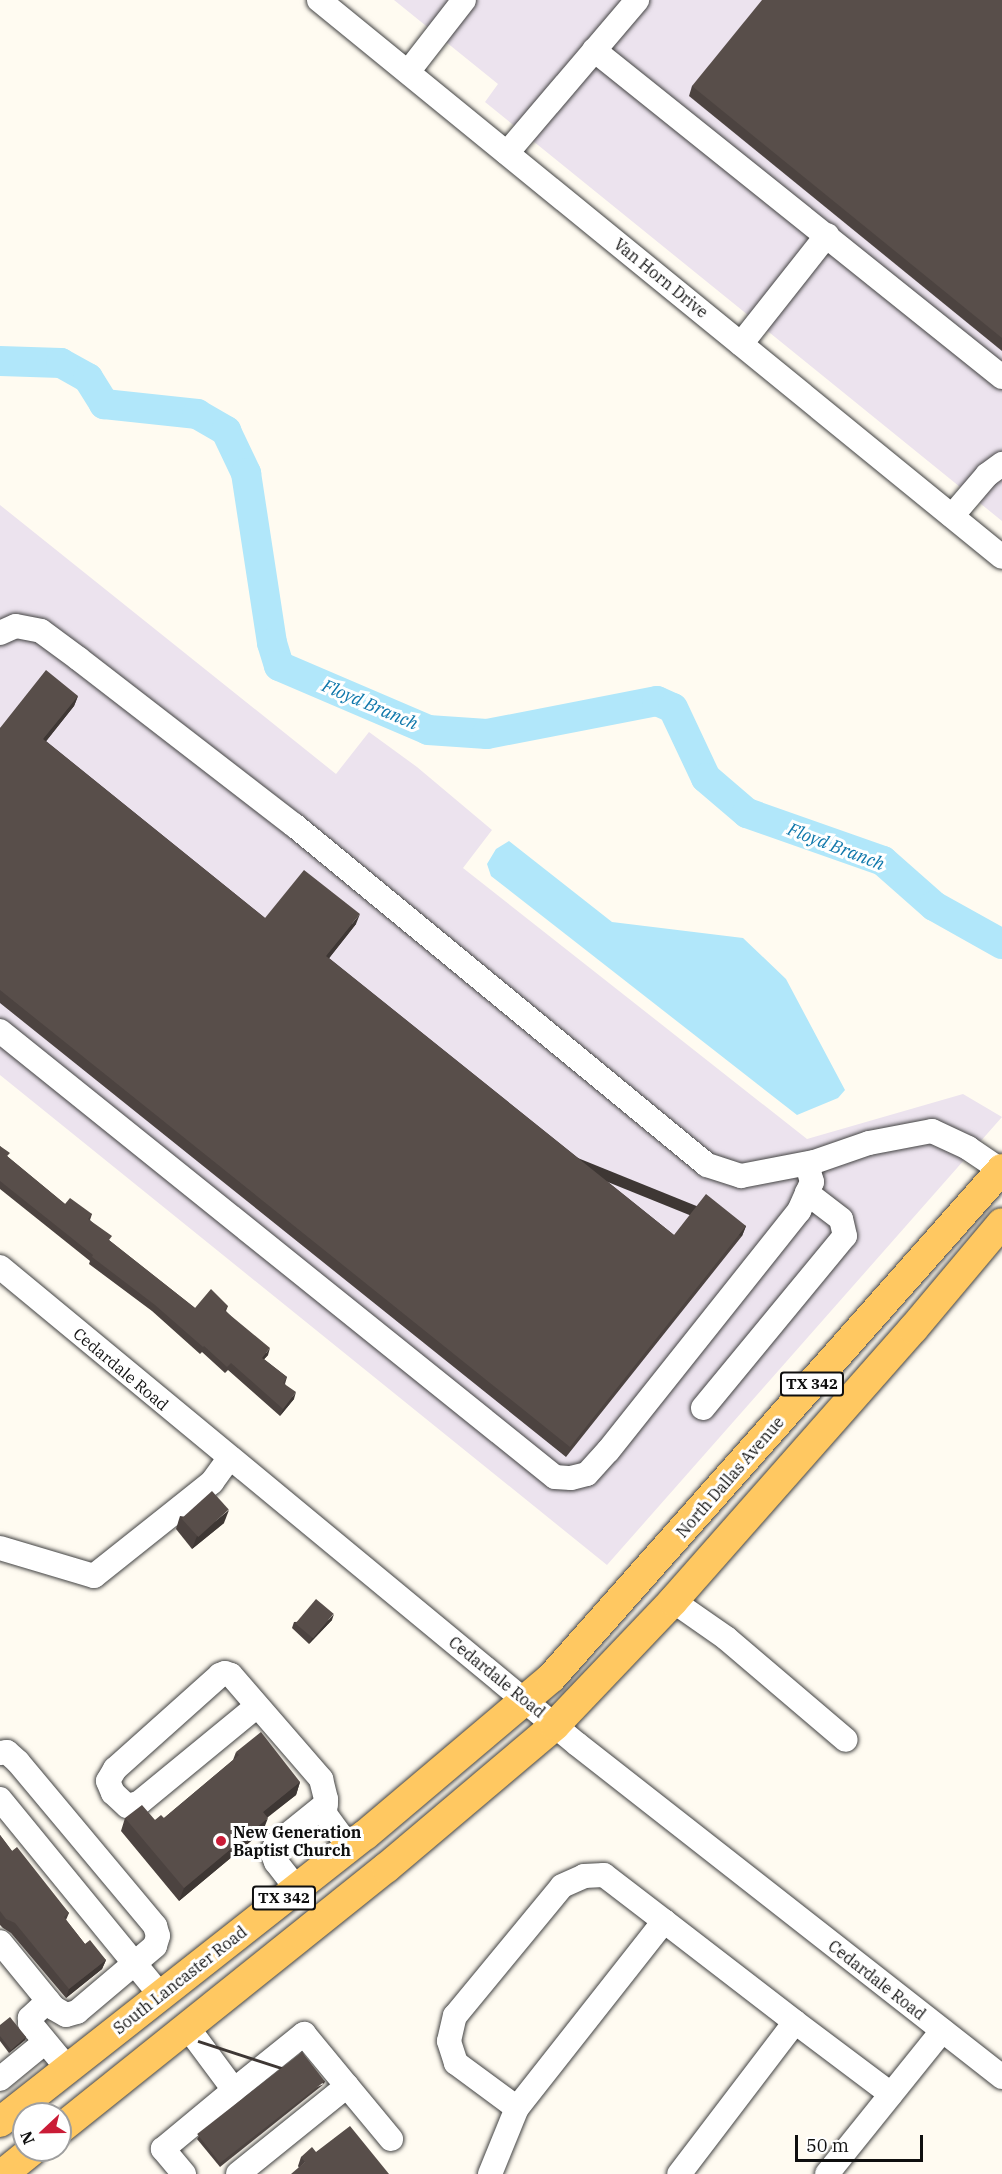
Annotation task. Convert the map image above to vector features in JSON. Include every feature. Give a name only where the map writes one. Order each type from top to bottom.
[{"type":"main road","name":"North Dallas Avenue","points":[[526,1701],[614,1608],[1002,1170]]},
{"type":"main road","name":"TX 342","points":[[72,2120],[386,1868],[555,1725],[673,1601],[913,1329],[1002,1223]]},
{"type":"main road","name":"South Lancaster Road","points":[[5,2106],[68,2068],[161,1996],[349,1847],[526,1701]]},
{"type":"street","name":"Van Horn Drive","points":[[319,0],[1002,557]]},
{"type":"street","points":[[408,72],[464,0]]},
{"type":"street","points":[[507,153],[637,0]]},
{"type":"street","points":[[594,50],[1002,377]]},
{"type":"street","points":[[741,344],[827,235]]},
{"type":"street","points":[[952,516],[987,475],[1002,464]]},
{"type":"street","points":[[0,633],[16,626],[41,631],[79,659],[294,825],[707,1165],[741,1176],[807,1164],[869,1143],[932,1131],[968,1148],[1002,1170]]},
{"type":"street","points":[[0,1031],[555,1477],[571,1478],[587,1474],[608,1450],[799,1211],[812,1182],[807,1164]]},
{"type":"street","points":[[703,1408],[845,1236],[841,1219],[807,1192]]},
{"type":"street","name":"Cedardale Road","points":[[5,1279],[555,1725],[1002,2077]]},
{"type":"street","points":[[0,1548],[94,1576],[212,1482],[229,1459]]},
{"type":"street","points":[[673,1601],[726,1638],[846,1740]]},
{"type":"street","points":[[256,1706],[139,1803],[127,1806],[113,1793],[108,1781],[115,1768],[220,1675],[231,1676],[321,1779],[326,1814],[349,1847]]},
{"type":"street","points":[[0,1753],[7,1752],[18,1762],[154,1926],[158,1936],[155,1946],[76,2012],[66,2015],[48,2001],[0,1942]]},
{"type":"street","points":[[0,1799],[161,1996]]},
{"type":"street","points":[[297,1889],[276,1862],[272,1852],[276,1844],[326,1804]]},
{"type":"street","points":[[517,2108],[456,2063],[449,2041],[455,2016],[562,1886],[584,1876],[604,1875],[891,2094]]},
{"type":"street","points":[[490,2174],[517,2108],[664,1921]]},
{"type":"street","points":[[48,2001],[29,2020],[68,2068]]},
{"type":"street","points":[[679,2174],[795,2022]]},
{"type":"street","points":[[188,2028],[242,2090]]},
{"type":"street","points":[[827,2174],[942,2031]]},
{"type":"street","points":[[184,2174],[163,2149],[212,2116],[279,2062],[304,2034],[391,2139]]},
{"type":"street","points":[[0,2079],[45,2042]]},
{"type":"street","points":[[243,2163],[312,2104],[347,2086]]},
{"type":"shaded area","points":[[394,0],[1002,0],[1002,521],[485,102],[498,84]]},
{"type":"shaded area","points":[[0,505],[336,774],[369,732],[417,767],[492,830],[463,868],[807,1139],[963,1094],[1002,1117],[607,1565],[0,1075]]},
{"type":"water","points":[[509,841],[612,922],[743,938],[786,979],[845,1090],[838,1098],[797,1115],[491,876],[487,864],[496,849]]},
{"type":"building","points":[[762,0],[1002,0],[1002,338],[692,86]]},
{"type":"building","points":[[46,670],[78,696],[43,739],[265,918],[304,870],[360,914],[326,956],[674,1235],[706,1194],[746,1226],[570,1447],[0,990],[0,728]]},
{"type":"building","points":[[0,1146],[10,1153],[7,1156],[65,1204],[70,1198],[92,1214],[88,1219],[112,1236],[109,1240],[195,1308],[211,1289],[228,1306],[224,1310],[270,1348],[262,1358],[287,1377],[283,1383],[296,1392],[283,1409],[231,1363],[227,1367],[155,1305],[92,1257],[93,1255],[0,1181]]},
{"type":"building","points":[[212,1491],[229,1510],[198,1537],[182,1518]]},
{"type":"building","points":[[316,1599],[334,1614],[313,1638],[295,1624]]},
{"type":"building","points":[[261,1732],[300,1782],[263,1812],[268,1818],[184,1888],[125,1818],[142,1805],[155,1820],[161,1815],[164,1818],[239,1755],[236,1752]]},
{"type":"building","points":[[0,1835],[12,1851],[17,1847],[69,1913],[64,1917],[85,1944],[90,1940],[106,1960],[69,1989],[15,1923],[6,1919],[0,1911]]},
{"type":"building","points":[[10,2017],[26,2037],[11,2050],[0,2036],[0,2025]]},
{"type":"building","points":[[302,2052],[325,2081],[220,2163],[197,2134]]},
{"type":"building","points":[[350,2126],[389,2174],[291,2174],[305,2162],[301,2157],[312,2147],[316,2152]]},
{"type":"waterway","name":"Floyd Branch","points":[[0,361],[61,363],[88,378],[104,404],[197,414],[226,431],[246,473],[272,643],[279,666],[428,730],[487,734],[657,701],[673,708],[706,778],[747,813],[883,861],[934,906],[1002,944]]},
{"type":"place","name":"New Generation Baptist Church","points":[[221,1841]]}]
